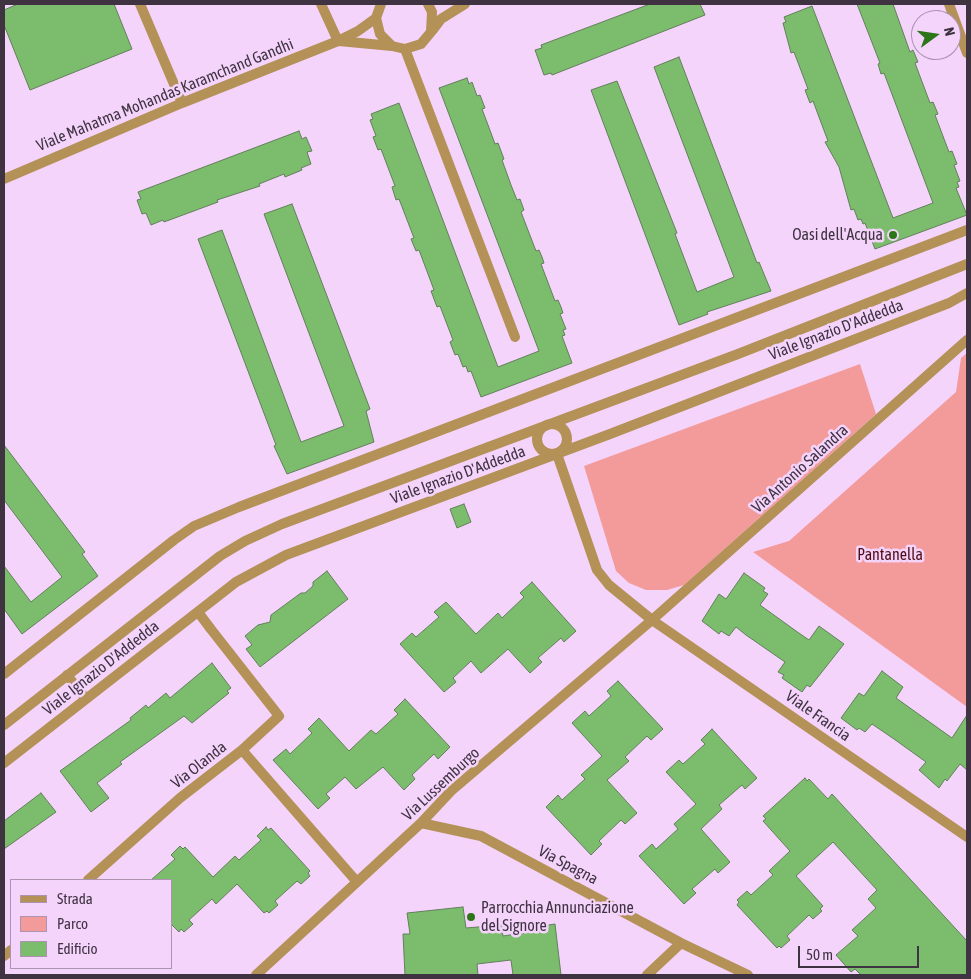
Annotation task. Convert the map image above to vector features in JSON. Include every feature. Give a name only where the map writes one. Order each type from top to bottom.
[{"type":"street","points":[[140,4],[182,103]]},
{"type":"street","points":[[321,4],[338,41]]},
{"type":"street","points":[[428,4],[434,22],[431,32]]},
{"type":"street","points":[[465,4],[442,19],[420,44],[405,49],[515,337]]},
{"type":"street","points":[[949,4],[967,53]]},
{"type":"street","points":[[379,9],[380,34],[392,46]]},
{"type":"street","name":"Viale Mahatma Mohandas Karamchand Gandhi","points":[[4,179],[182,103],[338,41],[358,31],[379,9]]},
{"type":"street","name":"Viale Mahatma Mohandas Karamchand Gandhi","points":[[338,41],[405,49]]},
{"type":"street","points":[[4,674],[194,526],[967,230]]},
{"type":"street","name":"Viale Ignazio D'Addedda","points":[[4,725],[220,556],[245,541],[282,524],[738,354],[967,264]]},
{"type":"street","name":"Viale Ignazio D'Addedda","points":[[4,763],[236,582],[286,555],[557,454],[949,303],[967,294]]},
{"type":"street","name":"Via Antonio Salandra","points":[[652,620],[967,340]]},
{"type":"street","points":[[556,424],[566,432],[568,438],[565,447],[557,454],[547,454],[538,444],[538,433],[546,425],[556,424]]},
{"type":"street","name":"Viale Francia","points":[[557,454],[597,570],[609,584],[652,620],[967,837]]},
{"type":"street","points":[[198,612],[279,716],[242,750]]},
{"type":"street","name":"Via Lussemburgo","points":[[256,975],[421,823],[451,791],[652,620]]},
{"type":"street","points":[[67,675],[86,699]]},
{"type":"street","name":"Via Olanda","points":[[89,879],[180,798],[242,750],[357,882]]},
{"type":"street","name":"Via Spagna","points":[[421,823],[481,836],[681,943],[748,975]]},
{"type":"street","points":[[647,975],[681,943]]},
{"type":"green space","name":"Pantanella","points":[[967,353],[967,707],[753,552],[789,541],[956,392],[961,358]]},
{"type":"green space","points":[[860,364],[876,414],[684,585],[667,590],[646,590],[629,583],[616,571],[584,466]]},
{"type":"building","points":[[18,4],[114,4],[132,49],[30,90],[4,25],[4,10]]},
{"type":"building","points":[[650,4],[700,4],[705,15],[552,75],[551,73],[544,75],[535,50],[542,48],[541,45]]},
{"type":"building","points":[[857,4],[893,4],[911,51],[911,60],[917,60],[918,62],[915,63],[930,103],[933,102],[938,114],[935,115],[949,152],[952,151],[957,164],[954,165],[960,181],[957,182],[959,187],[956,188],[967,215],[875,249],[865,223],[863,224],[861,219],[858,220],[854,209],[851,210],[839,167],[825,142],[828,141],[813,101],[810,103],[805,90],[808,89],[794,52],[791,53],[783,23],[786,22],[784,17],[812,6],[893,218],[933,203],[884,73],[881,74],[878,64],[880,63]]},
{"type":"building","points":[[679,57],[757,263],[759,262],[771,291],[707,312],[708,314],[679,325],[591,90],[617,81],[677,233],[675,234],[697,292],[734,277],[654,67]]},
{"type":"building","points":[[467,78],[469,84],[472,82],[477,96],[480,95],[485,108],[482,109],[495,144],[498,143],[504,159],[502,160],[517,200],[520,199],[524,210],[521,212],[536,251],[539,250],[542,257],[544,263],[541,264],[555,301],[558,300],[561,307],[563,313],[560,314],[566,329],[563,330],[565,335],[562,336],[572,363],[481,397],[471,371],[468,372],[466,366],[463,367],[458,354],[455,355],[450,342],[453,340],[440,306],[437,307],[431,291],[434,290],[419,250],[416,251],[411,239],[414,238],[399,199],[396,200],[392,187],[395,186],[381,149],[378,150],[373,137],[376,136],[370,120],[373,119],[371,114],[399,103],[498,367],[539,351],[439,88]]},
{"type":"building","points":[[299,131],[302,139],[306,137],[312,151],[307,152],[311,164],[301,168],[302,170],[285,177],[284,174],[259,184],[260,186],[217,200],[218,202],[164,222],[163,220],[151,225],[146,213],[142,214],[137,200],[141,199],[138,192]]},
{"type":"building","points":[[292,204],[370,409],[366,411],[374,442],[287,474],[274,446],[276,445],[198,239],[222,230],[301,442],[344,426],[264,214]]},
{"type":"building","points":[[4,445],[85,552],[82,554],[98,576],[22,634],[4,609],[4,566],[31,602],[62,577],[4,500]]},
{"type":"building","points":[[464,504],[471,522],[457,528],[450,509]]},
{"type":"building","points":[[327,571],[348,599],[260,667],[246,649],[252,645],[245,636],[258,625],[270,622],[271,615],[301,593],[305,593],[313,586],[313,582]]},
{"type":"building","points":[[744,573],[765,588],[763,591],[768,594],[760,605],[796,631],[809,640],[819,626],[844,644],[810,687],[807,685],[802,692],[782,678],[784,675],[778,672],[785,662],[736,627],[729,636],[721,631],[719,634],[702,621],[719,594],[726,599]]},
{"type":"building","points":[[532,582],[576,631],[564,642],[561,638],[538,658],[542,662],[530,673],[508,649],[481,673],[471,661],[453,678],[456,682],[444,692],[400,644],[412,633],[416,637],[439,617],[434,612],[446,602],[476,634],[498,613],[502,618],[524,597],[520,593]]},
{"type":"building","points":[[212,663],[231,688],[227,691],[229,693],[192,723],[184,716],[120,762],[122,764],[97,783],[109,798],[91,812],[60,771],[131,720],[130,718],[146,705],[148,708],[166,693],[170,698]]},
{"type":"building","points":[[882,671],[903,687],[896,698],[952,738],[967,715],[967,770],[960,764],[939,788],[919,770],[926,762],[894,739],[872,724],[865,732],[859,728],[857,730],[841,718],[859,693],[864,696]]},
{"type":"building","points":[[618,681],[663,729],[651,740],[647,736],[625,757],[629,761],[607,780],[637,813],[625,824],[621,820],[599,841],[602,844],[591,855],[546,807],[558,795],[562,800],[585,779],[581,775],[602,756],[572,723],[585,711],[589,716],[611,696],[607,691]]},
{"type":"building","points":[[405,699],[450,747],[438,759],[434,754],[412,775],[415,779],[404,790],[383,767],[356,789],[345,777],[326,794],[330,798],[318,809],[273,760],[286,749],[290,754],[312,733],[308,729],[319,718],[349,751],[371,730],[376,734],[398,714],[394,710]]},
{"type":"building","points":[[712,729],[757,778],[745,789],[742,785],[719,805],[722,809],[701,829],[730,862],[718,873],[715,869],[692,889],[696,893],[684,904],[639,856],[652,844],[656,849],[678,829],[674,824],[696,804],[666,772],[679,760],[683,764],[705,744],[701,740]]},
{"type":"building","points":[[805,778],[807,781],[809,779],[828,799],[832,794],[967,941],[967,975],[861,975],[855,969],[851,972],[836,955],[858,936],[852,930],[876,908],[868,899],[877,890],[833,842],[796,876],[823,906],[820,909],[822,911],[813,919],[809,915],[787,936],[790,940],[781,948],[779,946],[777,948],[737,905],[739,902],[737,900],[747,891],[751,895],[773,875],[769,871],[790,851],[763,821],[766,819],[763,816]]},
{"type":"building","points":[[41,793],[56,812],[4,849],[4,821]]},
{"type":"building","points":[[266,827],[268,830],[271,828],[310,871],[308,873],[310,876],[301,884],[297,881],[275,901],[278,905],[269,913],[267,911],[264,913],[237,884],[216,904],[212,899],[189,920],[193,924],[184,932],[181,929],[179,932],[172,925],[172,879],[152,879],[175,859],[171,855],[180,846],[183,849],[185,847],[213,877],[235,856],[239,860],[261,840],[257,836]]},
{"type":"building","points":[[463,907],[466,928],[501,925],[503,936],[529,932],[529,928],[555,924],[561,975],[513,975],[511,960],[477,964],[478,975],[405,975],[403,934],[410,934],[407,913]]},
{"type":"place","name":"Oasi dell'Acqua","points":[[893,235]]},
{"type":"place","name":"Parrocchia Annunciazione del Signore","points":[[471,917]]}]
